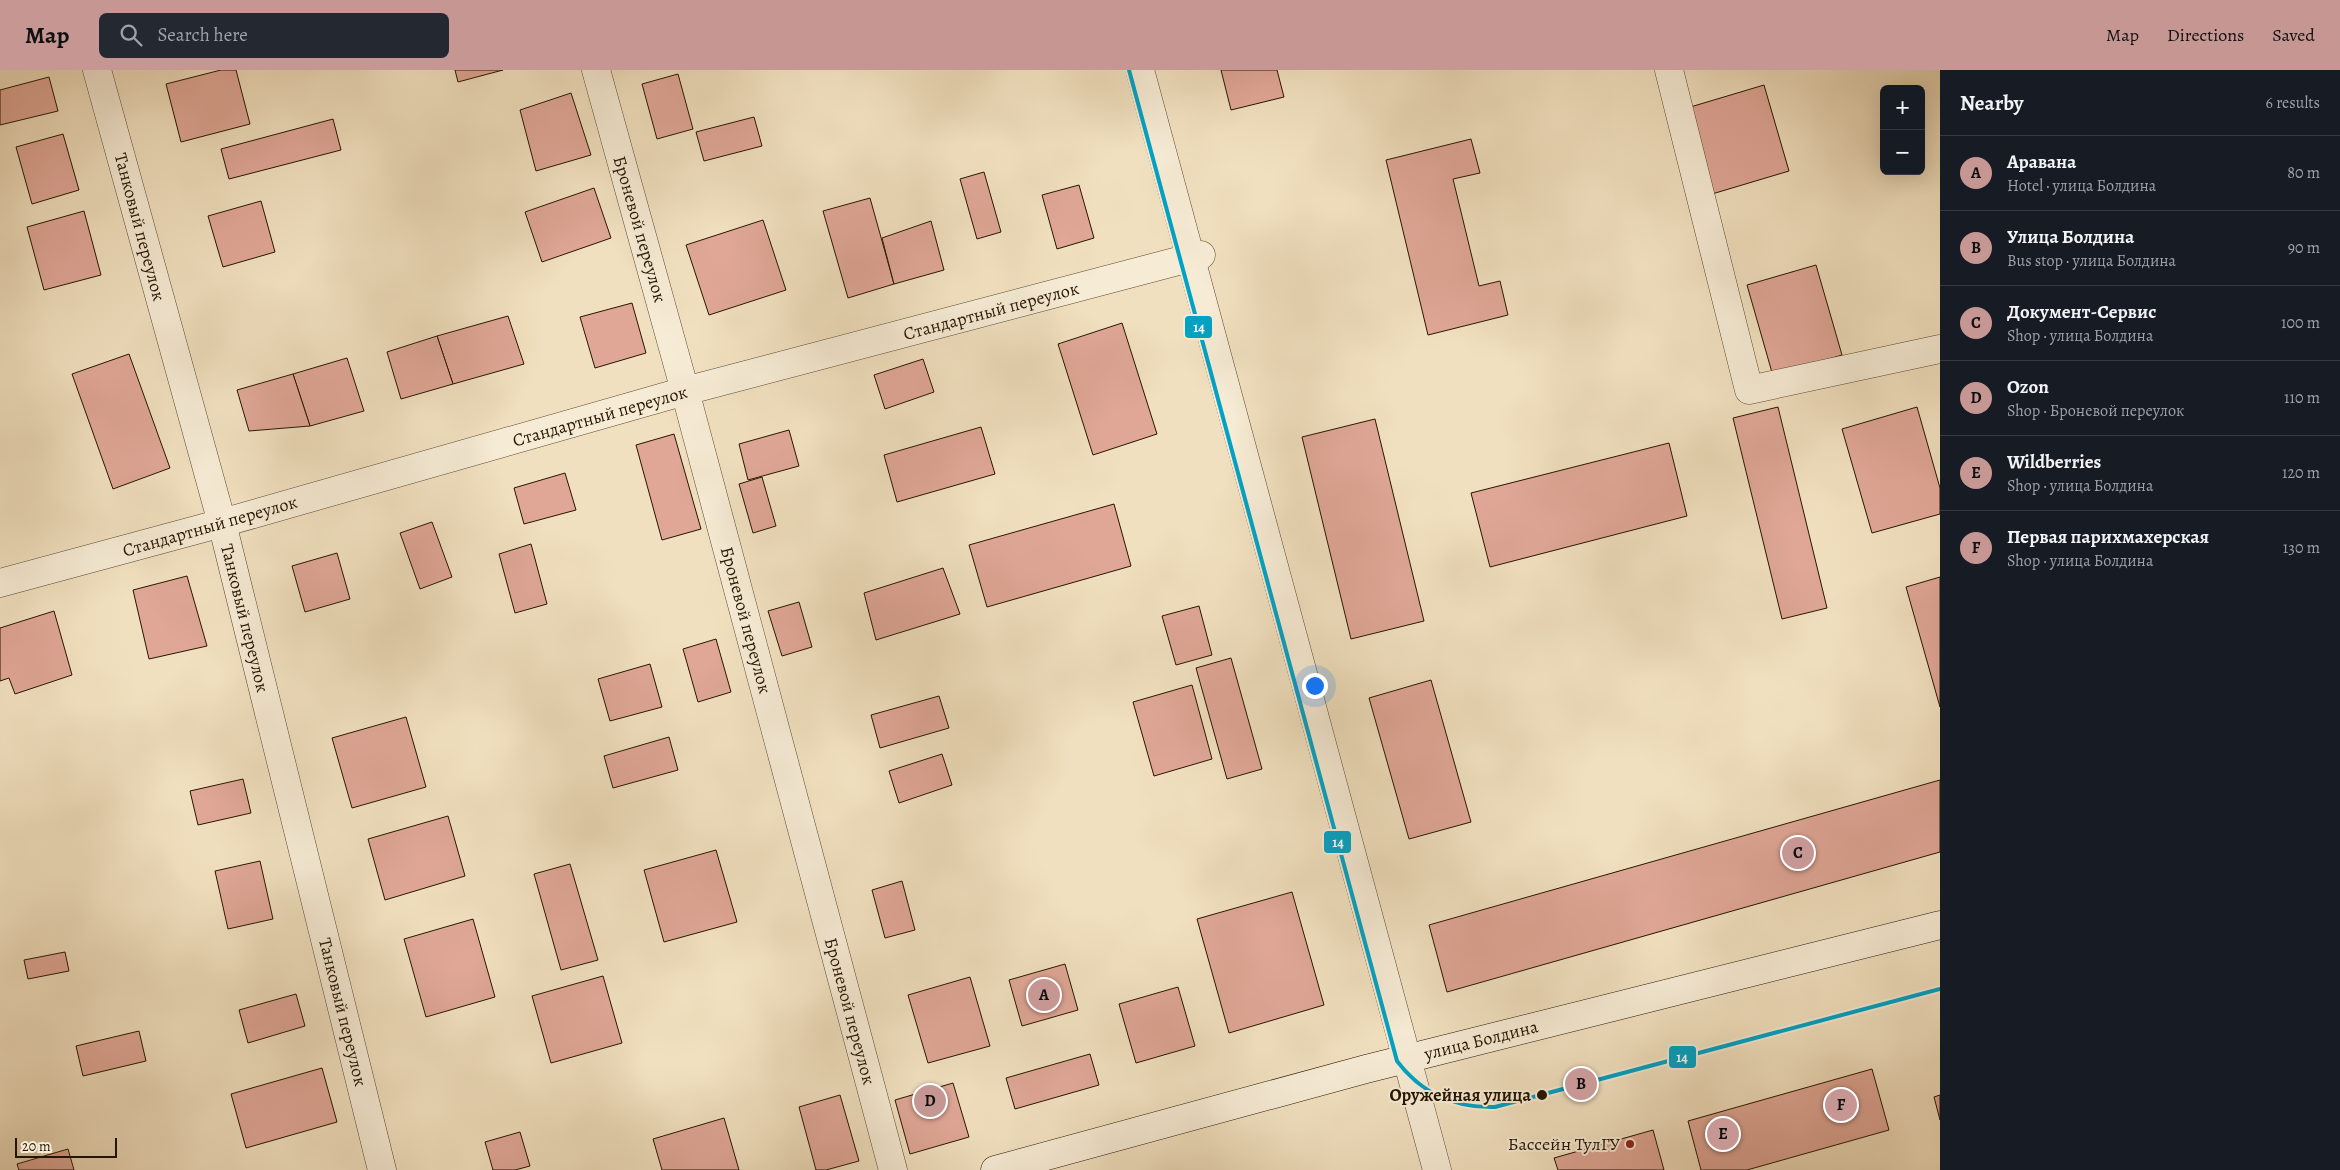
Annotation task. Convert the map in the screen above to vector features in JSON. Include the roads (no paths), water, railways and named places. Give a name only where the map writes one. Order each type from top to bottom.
[{"type":"street","name":"Танковый переулок","points":[[97,70],[222,523],[382,1170]]},
{"type":"street","name":"Броневой переулок","points":[[596,70],[685,391],[893,1170]]},
{"type":"street","points":[[1140,70],[1196,257],[1437,1170]]},
{"type":"street","points":[[1669,70],[1749,390],[1940,349]]},
{"type":"street","name":"Стандартный переулок","points":[[0,584],[685,391],[1196,257]]},
{"type":"street","name":"улица Болдина","points":[[995,1170],[1408,1058],[1940,925]]},
{"type":"place","name":"Документ-Сервис","points":[[1798,853]]},
{"type":"place","name":"Аравана","points":[[1044,995]]},
{"type":"place","name":"Улица Болдина","points":[[1581,1084]]},
{"type":"place","name":"Оружейная улица","points":[[1542,1095]]},
{"type":"place","name":"Ozon","points":[[930,1101]]},
{"type":"place","name":"Первая парихмахерская","points":[[1841,1105]]},
{"type":"place","name":"Wildberries","points":[[1723,1134]]},
{"type":"place","name":"Бассейн ТулГУ","points":[[1630,1144]]}]
